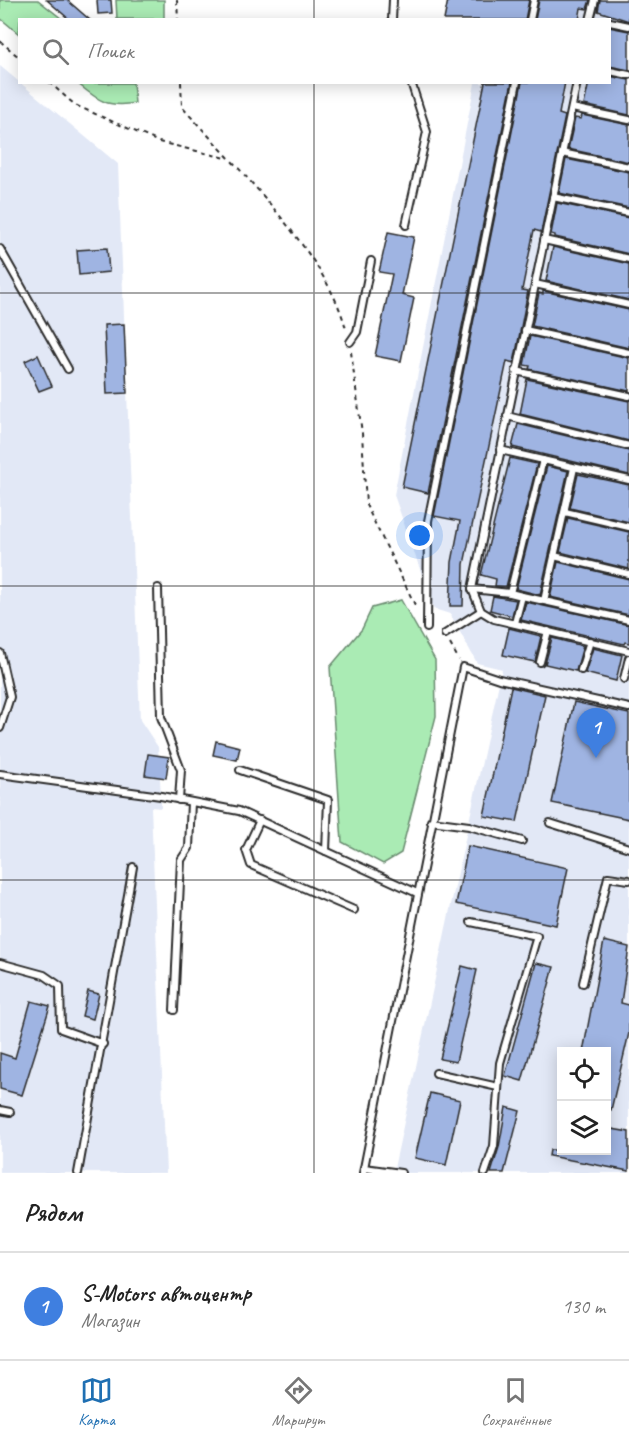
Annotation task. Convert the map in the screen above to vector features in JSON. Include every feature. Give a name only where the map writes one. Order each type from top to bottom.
[{"type":"lane","points":[[392,18],[393,0]]},
{"type":"lane","points":[[530,18],[534,0]]},
{"type":"lane","points":[[591,18],[594,0]]},
{"type":"lane","points":[[611,22],[629,26]]},
{"type":"lane","points":[[611,71],[629,75]]},
{"type":"lane","points":[[406,225],[427,132],[412,84]]},
{"type":"lane","points":[[426,628],[428,522],[517,84]]},
{"type":"lane","points":[[577,84],[472,589],[481,611],[494,619],[629,651]]},
{"type":"lane","points":[[572,108],[629,120]]},
{"type":"lane","points":[[562,153],[629,167]]},
{"type":"lane","points":[[553,197],[629,213]]},
{"type":"lane","points":[[544,240],[629,259]]},
{"type":"lane","points":[[0,249],[68,369]]},
{"type":"lane","points":[[350,342],[357,332],[371,261]]},
{"type":"lane","points":[[535,284],[629,305]]},
{"type":"lane","points":[[525,330],[629,353]]},
{"type":"lane","points":[[516,371],[629,396]]},
{"type":"lane","points":[[507,416],[629,446]]},
{"type":"lane","points":[[500,450],[629,480]]},
{"type":"lane","points":[[510,593],[543,460]]},
{"type":"lane","points":[[544,601],[574,468]]},
{"type":"lane","points":[[564,512],[629,527]]},
{"type":"lane","points":[[554,556],[629,574]]},
{"type":"lane","points":[[158,588],[161,717],[181,770],[179,800]]},
{"type":"lane","points":[[472,589],[510,593],[629,620]]},
{"type":"lane","points":[[515,623],[522,596]]},
{"type":"lane","points":[[445,634],[481,611]]},
{"type":"lane","points":[[540,662],[548,631]]},
{"type":"lane","points":[[581,670],[590,641]]},
{"type":"lane","points":[[0,653],[10,698],[0,728]]},
{"type":"lane","points":[[624,679],[629,658]]},
{"type":"lane","points":[[401,1173],[364,1170],[463,667],[499,679],[629,708]]},
{"type":"lane","points":[[240,770],[328,800],[326,851]]},
{"type":"lane","points":[[0,774],[138,793],[239,811],[417,893]]},
{"type":"lane","points":[[174,1010],[181,860],[189,848],[191,802]]},
{"type":"lane","points":[[260,820],[246,850],[251,865],[354,910]]},
{"type":"lane","points":[[431,821],[469,826],[522,841]]},
{"type":"lane","points":[[550,823],[629,848]]},
{"type":"lane","points":[[78,1173],[77,1166],[103,1044],[133,867]]},
{"type":"lane","points":[[583,983],[608,877],[629,880]]},
{"type":"lane","points":[[471,922],[537,936],[500,1063],[494,1146],[485,1173]]},
{"type":"lane","points":[[0,963],[44,975],[60,986],[60,1029],[103,1044]]},
{"type":"lane","points":[[436,1073],[498,1087]]},
{"type":"lane","points":[[0,1110],[10,1112]]},
{"type":"path","points":[[177,0],[178,18]]},
{"type":"path","points":[[0,41],[18,56]]},
{"type":"path","points":[[51,84],[75,105],[159,141],[228,159]]},
{"type":"path","points":[[181,84],[182,107],[253,184],[322,274],[345,322],[350,342],[362,433],[366,505],[416,607]]},
{"type":"path","points":[[445,634],[463,667]]},
{"type":"shaded area","points":[[491,0],[629,0],[629,1173],[393,1173],[502,669],[477,663],[450,614],[434,609],[394,495],[475,84],[611,84],[611,18],[487,18]]},
{"type":"shaded area","points":[[0,66],[18,81],[18,84],[22,84],[118,164],[140,720],[158,747],[161,796],[161,808],[151,807],[166,1173],[0,1173]]},
{"type":"green space","points":[[0,0],[38,0],[61,18],[18,18],[18,33],[0,18]]},
{"type":"green space","points":[[116,0],[164,0],[164,18],[117,18]]},
{"type":"green space","points":[[78,84],[133,84],[135,103],[109,103],[91,94]]},
{"type":"green space","points":[[401,600],[435,660],[436,716],[401,853],[383,864],[342,842],[330,667],[362,629],[372,608]]},
{"type":"building","points":[[47,0],[67,0],[88,18],[68,18]]},
{"type":"building","points":[[97,0],[111,0],[112,13],[98,14]]},
{"type":"building","points":[[448,0],[529,0],[525,18],[444,18]]},
{"type":"building","points":[[539,0],[590,0],[587,9],[581,8],[579,18],[535,18]]},
{"type":"building","points":[[600,0],[629,0],[629,21],[598,11]]},
{"type":"building","points":[[611,27],[629,31],[629,70],[611,66]]},
{"type":"building","points":[[611,76],[629,80],[629,115],[584,105],[589,84],[611,84]]},
{"type":"building","points":[[485,84],[512,84],[428,493],[402,487]]},
{"type":"building","points":[[522,84],[565,84],[559,114],[565,116],[541,232],[534,230],[522,290],[528,291],[514,363],[507,361],[464,564],[463,606],[450,606],[452,562],[460,521],[434,516]]},
{"type":"building","points":[[582,115],[629,125],[629,162],[568,149],[575,118],[581,119]]},
{"type":"building","points":[[566,159],[629,172],[629,208],[559,193]]},
{"type":"building","points":[[557,203],[629,218],[629,254],[555,237],[551,234]]},
{"type":"building","points":[[388,232],[414,237],[402,295],[414,298],[401,361],[375,356],[392,274],[379,272]]},
{"type":"building","points":[[553,247],[629,264],[629,300],[546,281]]},
{"type":"building","points":[[107,248],[109,272],[79,275],[77,250]]},
{"type":"building","points":[[543,291],[629,310],[629,348],[532,326],[539,293],[543,294]]},
{"type":"building","points":[[124,324],[127,393],[107,394],[104,325]]},
{"type":"building","points":[[530,336],[629,358],[629,391],[529,369],[530,366],[524,365]]},
{"type":"building","points":[[38,355],[52,386],[39,391],[25,361]]},
{"type":"building","points":[[527,379],[629,401],[629,441],[520,414]]},
{"type":"building","points":[[518,424],[629,451],[629,475],[512,447]]},
{"type":"building","points":[[510,458],[537,464],[506,587],[495,586],[496,579],[481,575]]},
{"type":"building","points":[[547,466],[568,471],[540,595],[516,589]]},
{"type":"building","points":[[578,474],[629,485],[629,522],[570,508]]},
{"type":"building","points":[[568,518],[629,532],[629,569],[560,552]]},
{"type":"building","points":[[558,562],[629,579],[629,615],[550,597]]},
{"type":"building","points":[[493,596],[516,600],[512,616],[490,610]]},
{"type":"building","points":[[526,602],[629,625],[629,643],[624,644],[521,620]]},
{"type":"building","points":[[509,628],[541,636],[535,662],[503,655]]},
{"type":"building","points":[[552,638],[583,646],[576,671],[545,664]]},
{"type":"building","points":[[593,648],[622,655],[616,681],[585,673]]},
{"type":"building","points":[[511,687],[545,695],[517,822],[484,816]]},
{"type":"building","points":[[574,702],[629,714],[629,819],[552,803]]},
{"type":"building","points":[[216,741],[240,747],[237,760],[213,755]]},
{"type":"building","points":[[148,754],[169,757],[166,778],[145,775]]},
{"type":"building","points":[[468,846],[568,868],[556,925],[456,904]]},
{"type":"building","points":[[604,941],[629,947],[621,1003],[629,1005],[629,1033],[611,1110],[611,1047],[584,1047]]},
{"type":"building","points":[[536,963],[554,967],[522,1081],[505,1076]]},
{"type":"building","points":[[462,966],[477,970],[456,1062],[440,1059]]},
{"type":"building","points":[[88,991],[99,994],[93,1019],[82,1016]]},
{"type":"building","points":[[31,1001],[50,1006],[22,1095],[0,1089],[0,1053],[15,1058]]},
{"type":"building","points":[[430,1093],[460,1100],[446,1165],[415,1158]]},
{"type":"building","points":[[506,1107],[520,1111],[504,1173],[491,1173],[499,1147]]},
{"type":"building","points":[[611,1129],[629,1132],[629,1171],[549,1156],[550,1150],[557,1150],[557,1155],[611,1155]]},
{"type":"place","name":"S-Motors автоцентр","points":[[596,758]]}]
